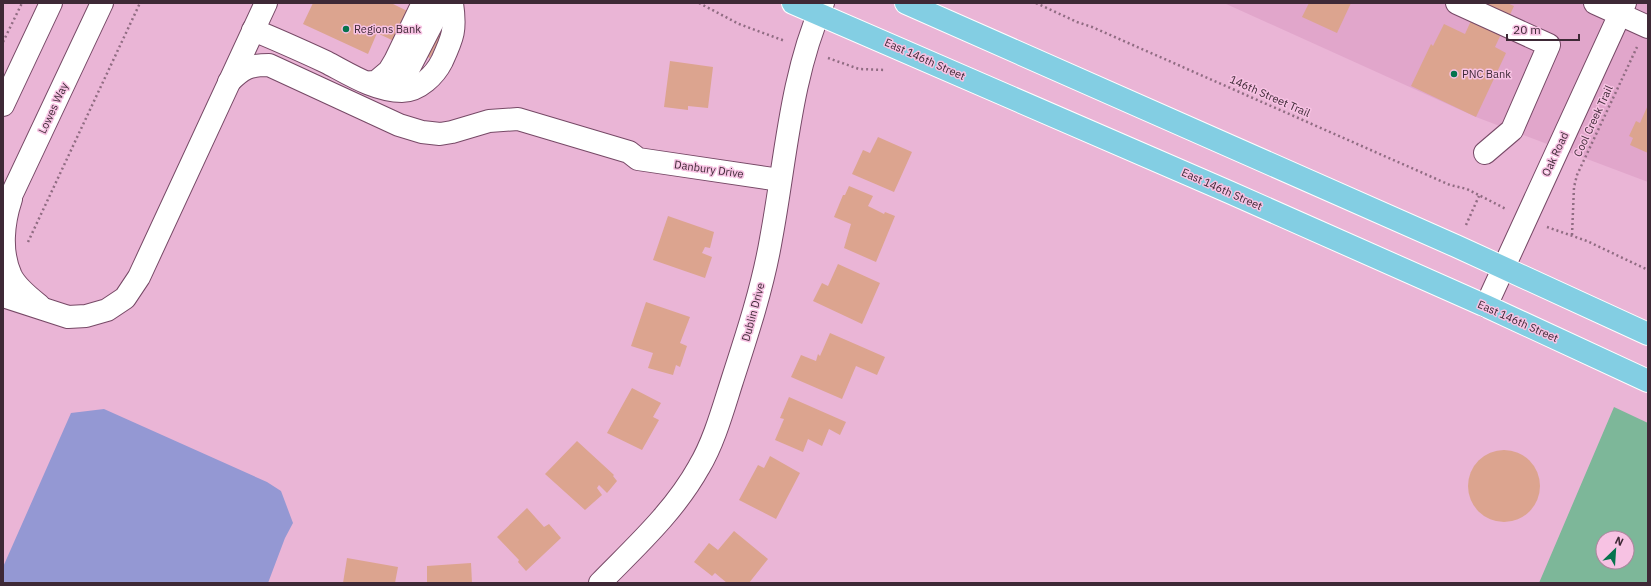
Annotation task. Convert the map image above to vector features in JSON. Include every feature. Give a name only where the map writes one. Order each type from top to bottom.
[{"type":"main road","name":"East 146th Street","points":[[793,3],[821,8],[1486,306],[1648,381]]},
{"type":"main road","points":[[906,3],[1456,246],[1648,334]]},
{"type":"street","points":[[3,106],[51,3]]},
{"type":"street","name":"Lowes Way","points":[[3,213],[102,3]]},
{"type":"street","points":[[3,296],[68,318],[86,316],[107,310],[125,298],[139,277],[266,3]]},
{"type":"street","points":[[347,72],[362,72],[371,68],[378,60],[406,3]]},
{"type":"street","points":[[372,82],[388,71],[395,61],[423,3]]},
{"type":"street","points":[[372,82],[388,82],[400,78],[407,72],[438,12],[439,3]]},
{"type":"street","points":[[249,40],[284,42],[347,72],[372,82],[381,88],[404,91],[419,85],[430,78],[439,66],[452,39],[455,23],[452,3]]},
{"type":"street","points":[[1457,3],[1549,45],[1512,130],[1485,153]]},
{"type":"street","points":[[1595,3],[1622,9],[1646,26]]},
{"type":"street","name":"Dublin Drive","points":[[600,583],[663,519],[700,467],[721,416],[747,335],[771,241],[793,99],[803,58],[821,8]]},
{"type":"street","name":"Oak Road","points":[[1486,306],[1622,9]]},
{"type":"street","name":"Danbury Drive","points":[[229,82],[242,69],[255,65],[269,65],[399,125],[422,132],[446,133],[489,121],[518,119],[629,152],[638,159],[780,180]]},
{"type":"street","points":[[16,185],[5,218],[4,250],[11,277],[26,295],[46,311]]},
{"type":"path","points":[[3,42],[22,3]]},
{"type":"path","points":[[11,277],[140,3]]},
{"type":"path","points":[[700,3],[739,24],[775,37]]},
{"type":"path","name":"146th Street Trail","points":[[1036,3],[1450,185],[1467,189],[1497,205]]},
{"type":"path","name":"Cool Creek Trail","points":[[1572,235],[1574,187],[1577,175],[1646,26]]},
{"type":"path","points":[[1555,230],[1572,235],[1648,270]]},
{"type":"shaded area","points":[[1224,3],[1648,3],[1648,182],[1476,117]]},
{"type":"green space","points":[[1614,407],[1648,423],[1648,583],[1539,583]]},
{"type":"water","points":[[104,409],[267,482],[281,491],[293,523],[285,538],[268,583],[3,583],[3,567],[71,413]]},
{"type":"building","points":[[313,3],[391,3],[444,29],[430,58],[377,33],[368,54],[303,24]]},
{"type":"building","points":[[1309,3],[1351,3],[1337,33],[1302,17]]},
{"type":"building","points":[[1479,3],[1507,3],[1514,6],[1495,47],[1506,53],[1476,117],[1411,86],[1431,44],[1433,46],[1444,24],[1465,34]]},
{"type":"building","points":[[670,61],[713,67],[708,108],[688,106],[688,110],[664,107]]},
{"type":"building","points":[[1648,105],[1648,153],[1630,145],[1633,138],[1629,136],[1636,121],[1640,123]]},
{"type":"building","points":[[878,137],[912,152],[894,192],[852,174],[863,150],[870,153]]},
{"type":"building","points":[[849,186],[873,196],[868,206],[884,214],[885,212],[895,216],[876,262],[844,248],[851,224],[834,217],[843,195],[845,195]]},
{"type":"building","points":[[668,216],[714,232],[710,248],[705,247],[702,253],[712,257],[705,278],[653,260]]},
{"type":"building","points":[[838,264],[880,283],[862,324],[813,301],[822,283],[828,286]]},
{"type":"building","points":[[646,302],[690,317],[680,343],[687,346],[680,367],[676,365],[673,375],[648,368],[653,353],[631,346]]},
{"type":"building","points":[[830,333],[885,357],[877,375],[856,366],[842,399],[791,377],[801,355],[816,361],[818,354],[820,356]]},
{"type":"building","points":[[632,388],[661,403],[653,417],[659,420],[642,450],[607,433]]},
{"type":"building","points":[[789,397],[846,422],[840,435],[829,429],[822,446],[808,439],[803,452],[775,440],[784,419],[780,418]]},
{"type":"building","points":[[577,441],[614,475],[613,476],[617,481],[607,493],[599,485],[597,488],[602,495],[585,510],[545,474]]},
{"type":"building","points":[[1497,450],[1511,450],[1518,452],[1530,460],[1538,472],[1540,486],[1538,500],[1530,512],[1518,520],[1511,522],[1497,522],[1490,520],[1478,512],[1470,500],[1468,493],[1468,479],[1470,472],[1478,460],[1490,452]]},
{"type":"building","points":[[770,456],[800,473],[776,519],[739,500],[758,465],[764,468]]},
{"type":"building","points":[[527,508],[544,527],[549,524],[561,538],[526,571],[518,562],[519,560],[497,537]]},
{"type":"building","points":[[734,531],[768,559],[749,583],[727,583],[715,573],[712,576],[694,562],[709,543],[718,550]]},
{"type":"building","points":[[347,558],[398,567],[395,583],[343,583]]},
{"type":"building","points":[[471,563],[472,583],[427,583],[427,566]]},
{"type":"place","name":"Regions Bank","points":[[346,29]]},
{"type":"place","name":"PNC Bank","points":[[1454,74]]}]
